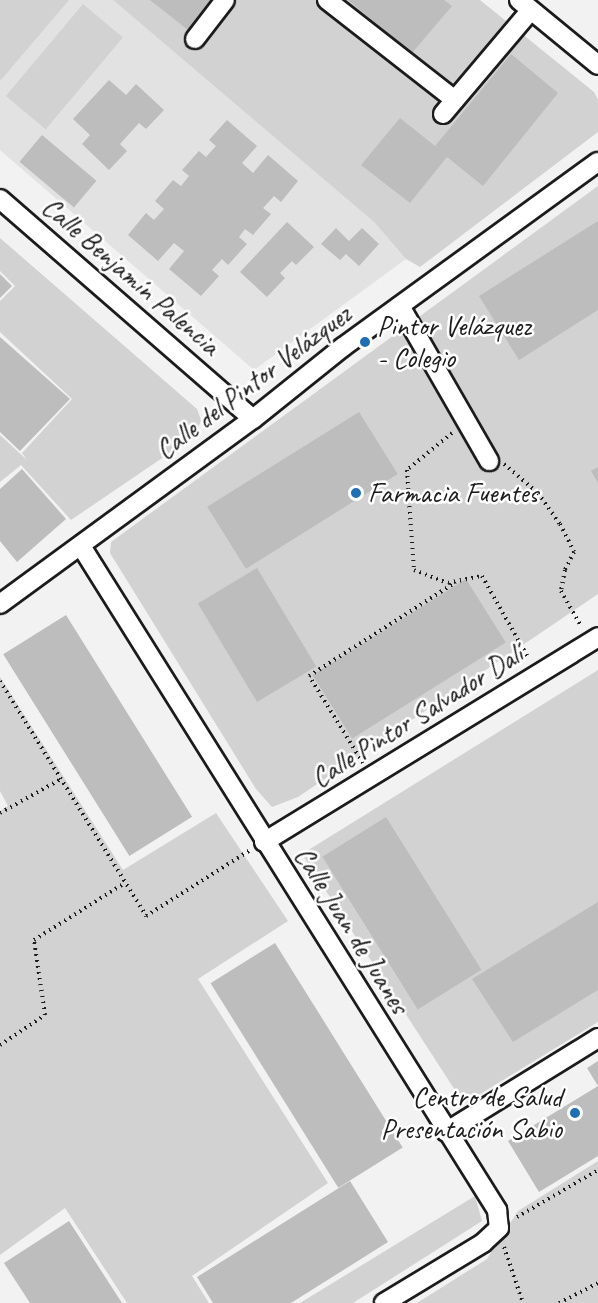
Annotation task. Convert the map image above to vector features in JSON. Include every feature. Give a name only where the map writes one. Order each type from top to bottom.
[{"type":"street","points":[[195,39],[225,0]]},
{"type":"street","points":[[327,0],[449,107],[525,5],[598,65]]},
{"type":"street","name":"Calle del Pintor Velázquez","points":[[0,604],[253,419],[400,306],[598,162]]},
{"type":"street","name":"Calle Benjamín Palencia","points":[[0,199],[253,419]]},
{"type":"street","points":[[400,306],[489,461]]},
{"type":"street","name":"Calle Juan de Juanes","points":[[81,546],[264,842],[497,1210],[499,1228]]},
{"type":"street","name":"Calle Pintor Salvador Dalí","points":[[264,842],[594,639]]},
{"type":"street","points":[[446,1132],[598,1038]]},
{"type":"street","points":[[384,1303],[483,1244],[499,1228]]},
{"type":"path","points":[[467,421],[407,470],[414,570],[448,583],[483,576],[537,674]]},
{"type":"path","points":[[489,461],[508,465],[538,493],[560,524],[574,552],[566,570],[561,591],[594,639]]},
{"type":"path","points":[[371,776],[309,676],[459,580]]},
{"type":"path","points":[[0,681],[146,916],[264,842]]},
{"type":"path","points":[[0,813],[61,779]]},
{"type":"path","points":[[0,1045],[45,1015],[34,940],[125,883]]},
{"type":"path","points":[[499,1228],[598,1170]]},
{"type":"path","points":[[509,1268],[523,1303]]},
{"type":"path","points":[[559,1303],[598,1283]]},
{"type":"shaded area","points":[[0,0],[113,0],[374,222],[406,259],[254,370],[0,150]]},
{"type":"shaded area","points":[[0,0],[69,0],[1,80],[0,79]]},
{"type":"shaded area","points":[[113,0],[480,0],[594,92],[598,100],[598,132],[420,267],[406,259],[374,222]]},
{"type":"shaded area","points":[[83,4],[123,37],[46,129],[6,96]]},
{"type":"shaded area","points":[[598,186],[598,594],[298,797],[272,807],[256,789],[110,553],[111,542]]},
{"type":"shaded area","points":[[0,238],[197,409],[201,420],[196,435],[71,520],[21,465],[0,482],[0,435],[27,460],[22,453],[72,399],[0,332],[0,301],[15,286],[0,271]]},
{"type":"shaded area","points":[[598,670],[598,1022],[464,1104],[302,854]]},
{"type":"shaded area","points":[[0,677],[123,870],[216,813],[288,921],[198,979],[328,1183],[192,1276],[209,1303],[127,1303],[65,1208],[0,1255],[0,811],[8,806],[0,791]]},
{"type":"shaded area","points":[[598,1161],[598,1303],[417,1303],[487,1259],[518,1211]]},
{"type":"shaded area","points":[[475,1196],[482,1221],[353,1303],[300,1303]]},
{"type":"building","points":[[150,0],[220,0],[193,34]]},
{"type":"building","points":[[348,0],[444,0],[452,6],[412,53]]},
{"type":"building","points":[[511,54],[558,93],[483,186],[447,157],[410,203],[361,165],[400,118],[435,146]]},
{"type":"building","points":[[109,80],[126,95],[136,84],[164,110],[146,129],[139,123],[120,144],[127,151],[109,170],[82,144],[90,135],[73,119]]},
{"type":"building","points":[[227,120],[257,146],[242,163],[253,173],[268,155],[298,181],[281,202],[274,196],[263,208],[271,214],[253,235],[245,229],[239,237],[247,244],[228,265],[222,259],[212,270],[219,276],[201,296],[169,269],[184,251],[174,243],[158,261],[128,235],[146,213],[154,220],[164,209],[155,201],[173,180],[181,186],[189,176],[182,170],[199,151],[206,157],[216,146],[209,140]]},
{"type":"building","points":[[42,135],[96,181],[74,207],[20,162]]},
{"type":"building","points":[[598,221],[598,310],[519,360],[479,296]]},
{"type":"building","points":[[287,222],[314,247],[296,265],[292,261],[280,273],[285,278],[267,297],[240,272]]},
{"type":"building","points":[[336,228],[349,241],[362,228],[379,244],[359,266],[346,254],[340,260],[321,244]]},
{"type":"building","points":[[0,274],[12,286],[0,298]]},
{"type":"building","points":[[0,337],[70,399],[20,451],[0,432]]},
{"type":"building","points":[[359,412],[398,474],[246,569],[207,507]]},
{"type":"building","points":[[598,467],[598,483],[591,471]]},
{"type":"building","points":[[22,469],[66,519],[17,562],[0,541],[0,489]]},
{"type":"building","points":[[257,568],[316,667],[257,702],[198,604]]},
{"type":"building","points":[[466,579],[506,643],[352,739],[313,675]]},
{"type":"building","points":[[66,615],[192,817],[129,856],[3,654]]},
{"type":"building","points":[[386,817],[481,970],[418,1009],[322,857]]},
{"type":"building","points":[[598,902],[598,990],[513,1042],[472,979]]},
{"type":"building","points":[[275,943],[403,1147],[338,1188],[211,983]]},
{"type":"building","points":[[598,1061],[598,1086],[587,1068]]},
{"type":"building","name":"Centro de Salud Presentación Sabio","points":[[598,1086],[598,1156],[539,1192],[508,1141]]},
{"type":"building","points":[[350,1181],[388,1242],[291,1303],[213,1303],[197,1277]]},
{"type":"building","points":[[69,1221],[122,1303],[30,1303],[4,1263]]},
{"type":"place","name":"Pintor Velázquez - Colegio","points":[[365,342]]},
{"type":"place","name":"Farmacia Fuentes","points":[[356,493]]},
{"type":"place","name":"Centro de Salud Presentación Sabio","points":[[575,1113]]}]
